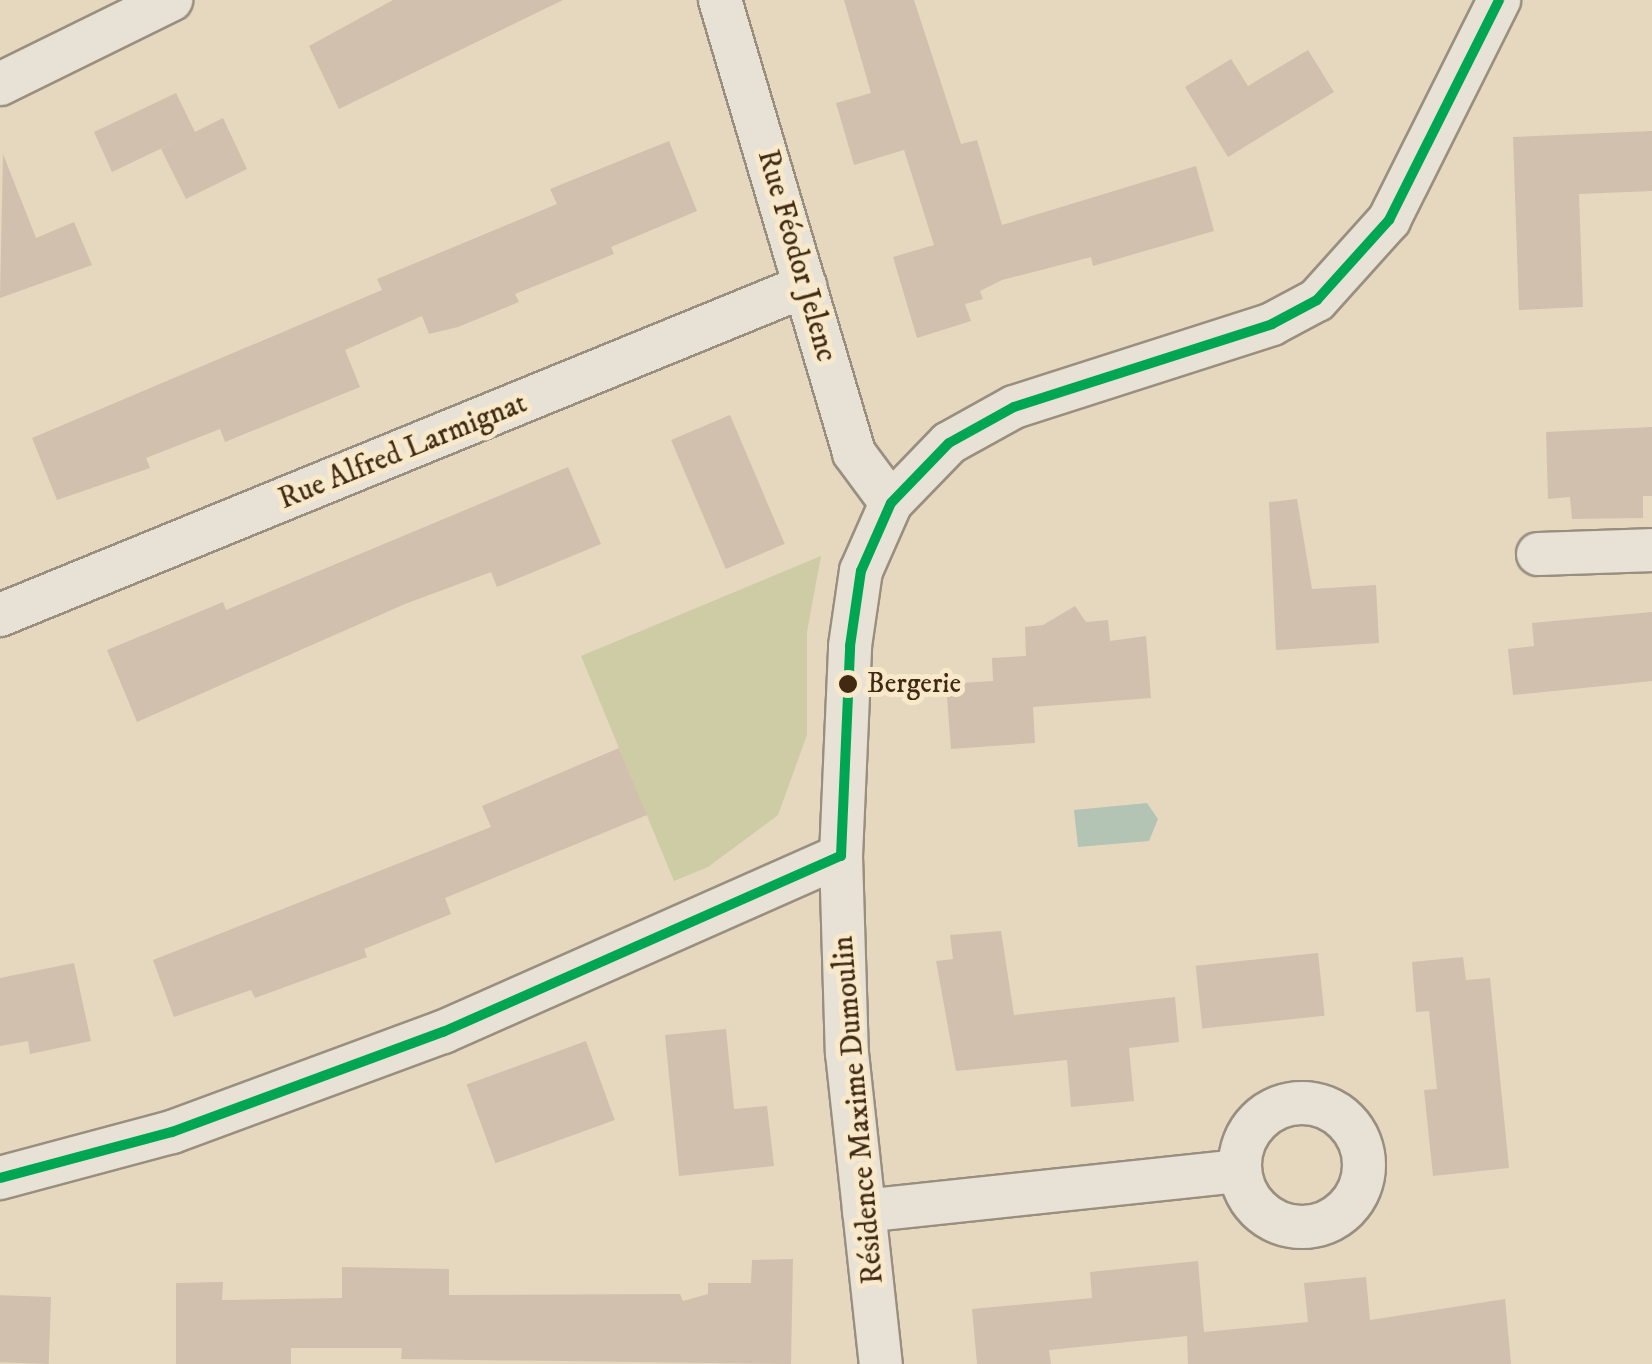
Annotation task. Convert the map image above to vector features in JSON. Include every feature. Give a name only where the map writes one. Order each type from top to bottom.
[{"type":"street","points":[[0,84],[171,0]]},
{"type":"street","name":"Rue Féodor Jelenc","points":[[720,0],[854,453],[891,503]]},
{"type":"street","points":[[891,503],[949,443],[1014,407],[1272,324],[1317,300],[1389,220],[1499,0]]},
{"type":"street","name":"Rue Alfred Larmignat","points":[[0,615],[805,286]]},
{"type":"street","name":"Résidence Maxime Dumoulin","points":[[881,1364],[847,1053],[841,856],[850,646],[861,571],[891,503]]},
{"type":"street","points":[[1538,554],[1652,550]]},
{"type":"street","points":[[0,1178],[172,1132],[442,1032],[841,856]]},
{"type":"street","points":[[864,1211],[1240,1171]]},
{"type":"green space","points":[[821,556],[807,632],[807,735],[778,815],[708,867],[674,881],[581,656]]},
{"type":"shaded area","points":[[1147,803],[1158,819],[1149,841],[1078,847],[1074,810]]},
{"type":"building","points":[[393,0],[563,0],[339,109],[309,46]]},
{"type":"building","points":[[844,0],[914,0],[961,144],[977,140],[1002,225],[1196,166],[1214,231],[1093,266],[1091,257],[1002,280],[980,291],[983,299],[965,304],[971,321],[917,338],[893,257],[934,245],[904,150],[854,165],[836,103],[871,93]]},
{"type":"building","points":[[1308,50],[1334,92],[1228,157],[1185,87],[1231,59],[1248,86]]},
{"type":"building","points":[[176,93],[195,132],[223,118],[247,169],[186,199],[161,149],[179,140],[112,172],[94,132]]},
{"type":"building","points":[[1652,131],[1652,191],[1579,194],[1583,307],[1519,310],[1513,137]]},
{"type":"building","points":[[669,141],[697,211],[611,247],[614,254],[515,294],[519,302],[458,327],[429,334],[422,316],[345,350],[360,387],[225,442],[220,429],[146,458],[150,468],[57,500],[32,438],[382,290],[377,279],[557,204],[550,189]]},
{"type":"building","points":[[3,154],[36,238],[74,222],[92,265],[0,298]]},
{"type":"building","points":[[730,415],[785,544],[726,569],[671,440]]},
{"type":"building","points":[[1652,427],[1652,496],[1643,496],[1643,518],[1572,519],[1570,497],[1548,499],[1546,432]]},
{"type":"building","points":[[568,467],[601,544],[497,587],[491,572],[405,604],[137,722],[107,650],[223,602],[226,610]]},
{"type":"building","points":[[1297,499],[1312,589],[1376,585],[1379,643],[1276,650],[1269,502]]},
{"type":"building","points":[[1075,606],[1086,622],[1108,620],[1110,641],[1146,636],[1151,698],[1033,707],[1035,743],[951,749],[946,684],[993,681],[992,658],[1026,656],[1025,627],[1043,625]]},
{"type":"building","points":[[1652,612],[1652,681],[1513,695],[1508,649],[1534,646],[1532,623]]},
{"type":"building","points":[[619,748],[647,815],[445,898],[451,914],[364,949],[367,957],[255,998],[251,990],[174,1017],[153,960],[491,827],[482,806]]},
{"type":"building","points":[[1001,931],[1014,1015],[1175,997],[1179,1042],[1129,1048],[1134,1101],[1071,1107],[1067,1060],[956,1071],[936,961],[953,959],[950,935]]},
{"type":"building","points":[[1318,953],[1325,1016],[1202,1029],[1196,966]]},
{"type":"building","points":[[1463,957],[1466,980],[1490,978],[1509,1168],[1433,1176],[1424,1090],[1437,1089],[1429,1011],[1416,1012],[1412,962]]},
{"type":"building","points":[[74,963],[91,1041],[30,1054],[28,1041],[0,1046],[0,978]]},
{"type":"building","points":[[726,1029],[734,1109],[767,1106],[774,1166],[679,1176],[665,1035]]},
{"type":"building","points":[[586,1041],[615,1120],[495,1163],[467,1084]]},
{"type":"building","points":[[793,1259],[791,1364],[401,1359],[402,1348],[291,1348],[291,1364],[176,1364],[176,1283],[223,1282],[222,1300],[342,1298],[342,1267],[449,1269],[449,1295],[680,1294],[683,1301],[708,1294],[708,1283],[751,1283],[752,1260]]},
{"type":"building","points":[[1198,1261],[1204,1332],[1308,1322],[1304,1283],[1366,1277],[1370,1320],[1505,1299],[1511,1364],[1188,1364],[1187,1336],[1049,1350],[1051,1364],[977,1364],[972,1309],[1092,1298],[1090,1272]]},
{"type":"building","points":[[0,1295],[51,1297],[49,1364],[0,1362]]},
{"type":"transit line","points":[[0,1178],[172,1132],[443,1032],[841,856],[850,646],[861,571],[891,503],[949,443],[1014,407],[1272,324],[1317,300],[1389,220],[1499,0]]},
{"type":"place","name":"Bergerie","points":[[848,684]]}]
